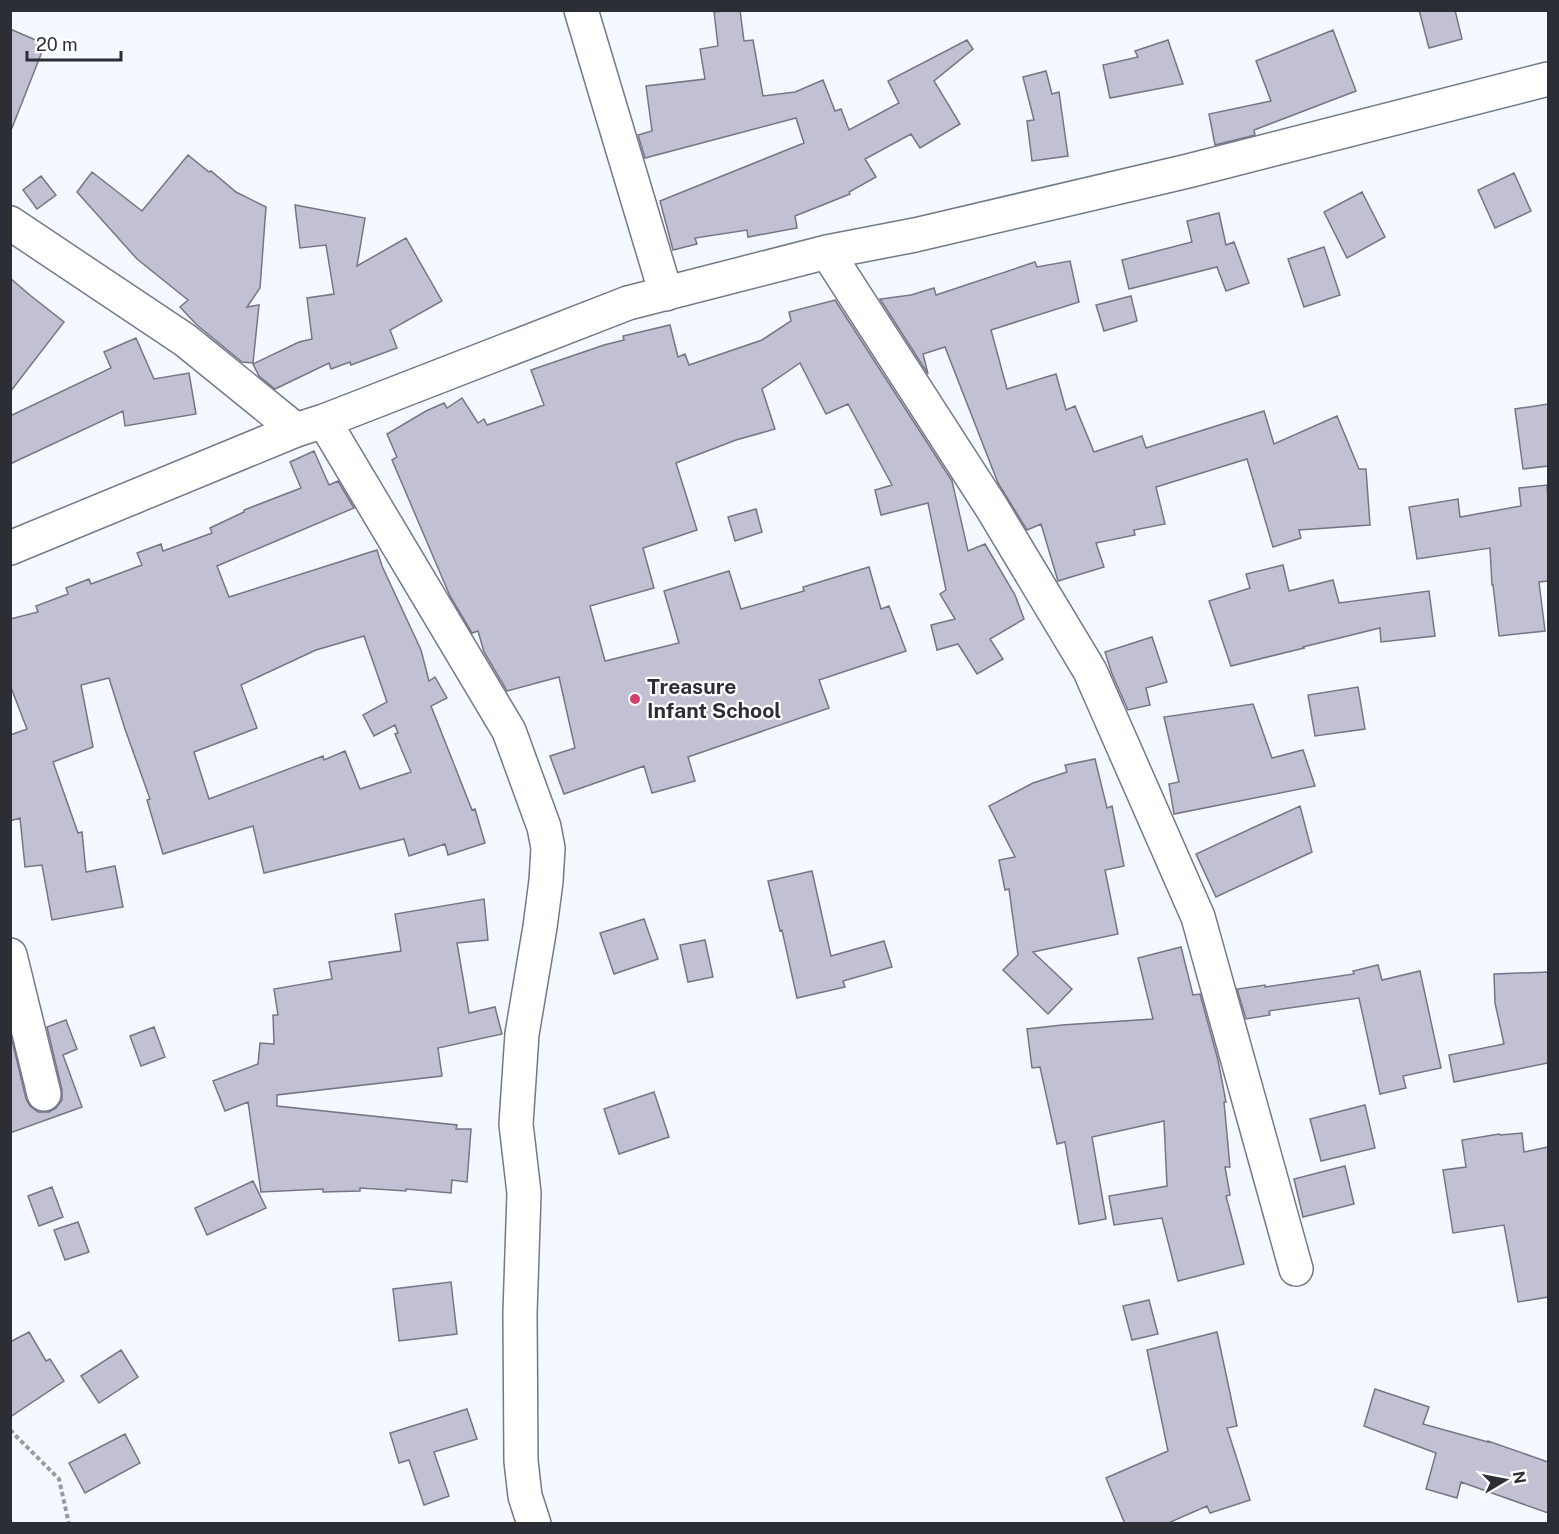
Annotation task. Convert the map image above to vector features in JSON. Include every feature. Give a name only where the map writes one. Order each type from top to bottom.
[{"type":"street","points":[[580,10],[666,294]]},
{"type":"street","points":[[10,548],[310,425],[628,303],[827,252],[915,235],[1188,171],[1548,79]]},
{"type":"street","points":[[10,223],[310,425],[509,731],[544,827],[548,848],[542,915],[522,1034],[516,1124],[524,1193],[520,1313],[521,1461],[525,1496],[534,1524]]},
{"type":"street","points":[[827,252],[992,508],[1090,671],[1198,917],[1296,1269]]},
{"type":"street","points":[[10,955],[44,1094]]},
{"type":"path","points":[[10,1430],[59,1479],[69,1524]]},
{"type":"building","points":[[740,10],[744,41],[753,40],[763,96],[795,92],[823,80],[835,111],[841,109],[849,130],[899,103],[888,81],[967,40],[973,49],[934,81],[960,124],[920,148],[911,134],[865,159],[876,177],[849,192],[850,194],[795,216],[797,228],[748,237],[747,230],[695,238],[697,244],[673,250],[660,201],[804,143],[796,118],[645,158],[638,135],[652,131],[646,86],[705,79],[700,49],[718,46],[714,12]]},
{"type":"building","points":[[1419,10],[1455,10],[1462,39],[1429,48]]},
{"type":"building","points":[[10,29],[45,44],[12,128],[10,128]]},
{"type":"building","points":[[1333,30],[1356,91],[1254,130],[1255,135],[1215,145],[1209,114],[1271,101],[1256,61]]},
{"type":"building","points":[[1168,40],[1183,84],[1110,98],[1103,65],[1138,57],[1135,51]]},
{"type":"building","points":[[1046,71],[1052,94],[1059,92],[1068,156],[1032,161],[1027,121],[1034,120],[1023,77]]},
{"type":"building","points":[[188,155],[236,192],[266,207],[260,288],[247,307],[259,305],[253,363],[242,362],[197,325],[180,307],[188,300],[137,259],[77,192],[92,172],[142,211]]},
{"type":"building","points":[[1514,173],[1531,211],[1495,228],[1478,190]]},
{"type":"building","points":[[41,176],[56,195],[37,209],[23,190]]},
{"type":"building","points":[[1362,192],[1385,237],[1347,258],[1324,212]]},
{"type":"building","points":[[295,205],[365,218],[357,266],[406,238],[442,301],[390,330],[397,348],[351,365],[350,362],[331,369],[329,363],[275,389],[259,376],[253,364],[299,342],[312,339],[307,298],[334,294],[326,245],[300,248]]},
{"type":"building","points":[[1219,213],[1226,245],[1234,242],[1249,283],[1226,291],[1217,267],[1129,289],[1122,260],[1192,242],[1187,221]]},
{"type":"building","points":[[1324,247],[1340,295],[1304,307],[1288,259]]},
{"type":"building","points":[[1070,261],[1079,302],[991,330],[1007,389],[1056,374],[1066,410],[1075,406],[1094,452],[1142,436],[1146,448],[1264,411],[1274,444],[1337,416],[1359,469],[1366,469],[1370,525],[1299,530],[1301,538],[1273,547],[1247,459],[1156,487],[1165,524],[1134,530],[1135,535],[1096,543],[1104,567],[1058,581],[1041,524],[1027,530],[998,483],[945,347],[923,354],[928,374],[880,299],[911,295],[934,288],[936,295],[1035,262],[1037,267]]},
{"type":"building","points":[[10,278],[64,322],[10,392]]},
{"type":"building","points":[[1131,296],[1137,321],[1104,331],[1096,305]]},
{"type":"building","points":[[835,300],[952,481],[968,551],[985,544],[1015,595],[1024,619],[990,639],[1003,659],[977,674],[958,644],[937,650],[931,625],[955,619],[940,594],[946,590],[928,503],[881,515],[875,490],[892,485],[848,404],[826,414],[800,363],[762,389],[775,429],[736,440],[676,463],[697,530],[643,548],[654,588],[590,606],[605,661],[679,643],[664,591],[729,571],[741,609],[804,591],[803,587],[869,567],[881,609],[889,606],[906,651],[819,680],[829,708],[688,757],[695,781],[652,793],[644,766],[564,794],[550,756],[575,748],[559,677],[507,691],[484,652],[478,631],[472,633],[450,596],[392,460],[397,457],[387,434],[426,411],[444,403],[447,408],[462,398],[478,423],[484,419],[487,425],[544,405],[531,370],[624,340],[623,336],[670,325],[678,357],[685,354],[689,365],[762,340],[791,321],[789,312]]},
{"type":"building","points":[[136,338],[154,379],[189,373],[196,414],[125,426],[123,411],[10,464],[10,416],[111,368],[104,352]]},
{"type":"building","points":[[1548,404],[1548,466],[1523,469],[1515,409]]},
{"type":"building","points":[[314,451],[329,485],[338,481],[354,508],[217,566],[229,597],[377,550],[382,566],[421,650],[429,681],[435,677],[447,698],[431,706],[472,810],[475,809],[485,843],[448,855],[445,844],[409,856],[404,839],[264,873],[253,826],[163,854],[147,800],[150,799],[109,678],[81,685],[93,747],[53,762],[78,833],[82,832],[86,872],[115,866],[123,907],[52,920],[42,865],[25,867],[20,818],[10,821],[10,735],[27,729],[10,685],[10,619],[38,612],[36,606],[68,594],[66,588],[89,579],[91,584],[142,565],[137,553],[161,544],[163,551],[212,533],[210,528],[244,510],[301,488],[290,462]],"holes":[[[364,636],[387,702],[363,715],[374,736],[395,725],[398,733],[395,734],[411,772],[360,789],[345,751],[324,760],[323,756],[209,799],[194,752],[257,728],[241,685],[316,650]]]},
{"type":"building","points":[[1547,485],[1548,581],[1539,582],[1545,631],[1499,636],[1490,548],[1417,559],[1409,507],[1458,499],[1460,517],[1521,506],[1519,488]]},
{"type":"building","points":[[756,509],[762,532],[735,541],[728,517]]},
{"type":"building","points":[[1283,565],[1289,591],[1333,580],[1339,603],[1429,591],[1435,636],[1381,642],[1380,628],[1231,666],[1209,601],[1250,588],[1246,574]]},
{"type":"building","points":[[1152,637],[1167,682],[1146,688],[1150,705],[1128,710],[1105,652]]},
{"type":"building","points":[[1358,687],[1365,729],[1315,736],[1308,695]]},
{"type":"building","points":[[1253,704],[1272,758],[1303,750],[1315,786],[1174,814],[1169,784],[1179,782],[1164,717]]},
{"type":"building","points":[[1095,759],[1107,808],[1112,806],[1124,866],[1105,870],[1118,934],[1033,952],[1072,989],[1048,1014],[1003,970],[1018,955],[1009,889],[1005,890],[999,860],[1015,857],[989,806],[1033,783],[1067,772],[1065,765]]},
{"type":"building","points":[[1300,806],[1312,852],[1216,897],[1196,854]]},
{"type":"building","points":[[812,871],[831,956],[884,941],[892,967],[843,981],[845,987],[797,998],[782,930],[780,931],[768,881]]},
{"type":"building","points":[[484,899],[488,940],[457,943],[469,1013],[495,1007],[502,1034],[438,1048],[442,1076],[277,1095],[277,1106],[457,1125],[456,1129],[471,1129],[467,1182],[452,1180],[451,1193],[360,1188],[360,1191],[323,1192],[323,1189],[261,1192],[248,1102],[225,1111],[213,1081],[258,1064],[260,1043],[274,1044],[273,1015],[278,1015],[274,989],[332,979],[329,962],[401,951],[395,914]]},
{"type":"building","points":[[644,919],[658,959],[614,974],[600,933]]},
{"type":"building","points":[[705,940],[713,977],[688,982],[680,945]]},
{"type":"building","points":[[1181,947],[1193,995],[1200,994],[1218,1060],[1226,1102],[1224,1102],[1230,1167],[1225,1167],[1230,1195],[1226,1196],[1244,1264],[1178,1281],[1162,1218],[1114,1225],[1109,1196],[1167,1186],[1164,1121],[1092,1137],[1106,1219],[1079,1224],[1065,1142],[1057,1144],[1040,1067],[1032,1068],[1027,1029],[1153,1019],[1138,958]]},
{"type":"building","points":[[1378,965],[1382,980],[1420,971],[1441,1068],[1403,1076],[1406,1088],[1380,1094],[1359,998],[1269,1011],[1270,1015],[1246,1019],[1237,989],[1354,974],[1353,971]]},
{"type":"building","points":[[1548,972],[1548,1063],[1454,1082],[1449,1055],[1504,1044],[1495,1003],[1494,974]]},
{"type":"building","points":[[66,1020],[77,1049],[63,1055],[82,1107],[10,1133],[10,1041],[12,1040],[26,1099],[30,1106],[38,1112],[49,1112],[56,1108],[62,1100],[62,1090],[47,1027]]},
{"type":"building","points":[[154,1027],[165,1057],[141,1066],[130,1036]]},
{"type":"building","points":[[654,1092],[669,1137],[619,1154],[604,1109]]},
{"type":"building","points":[[1365,1105],[1375,1148],[1321,1161],[1310,1119]]},
{"type":"building","points":[[1522,1133],[1524,1152],[1548,1147],[1548,1297],[1518,1302],[1504,1225],[1453,1233],[1443,1170],[1466,1167],[1462,1140]]},
{"type":"building","points":[[1345,1166],[1354,1204],[1303,1217],[1294,1179]]},
{"type":"building","points":[[253,1181],[266,1208],[207,1235],[195,1208]]},
{"type":"building","points":[[52,1187],[63,1217],[39,1226],[28,1196]]},
{"type":"building","points":[[78,1222],[89,1252],[65,1260],[54,1230]]},
{"type":"building","points":[[451,1282],[457,1334],[399,1341],[393,1289]]},
{"type":"building","points":[[1149,1300],[1158,1334],[1132,1340],[1123,1306]]},
{"type":"building","points":[[29,1332],[46,1361],[50,1359],[64,1381],[10,1417],[10,1342]]},
{"type":"building","points":[[1217,1332],[1237,1426],[1227,1428],[1250,1500],[1210,1513],[1207,1506],[1166,1524],[1125,1524],[1106,1478],[1168,1451],[1147,1350]]},
{"type":"building","points":[[121,1350],[138,1377],[99,1403],[81,1376]]},
{"type":"building","points":[[1375,1389],[1429,1407],[1423,1424],[1488,1441],[1548,1462],[1548,1513],[1461,1482],[1457,1498],[1426,1489],[1436,1453],[1364,1426]]},
{"type":"building","points":[[467,1409],[477,1439],[434,1452],[449,1496],[424,1505],[409,1460],[399,1463],[390,1433]]},
{"type":"building","points":[[125,1434],[140,1463],[85,1493],[69,1463]]},
{"type":"place","name":"Treasure Infant School","points":[[635,699]]}]
